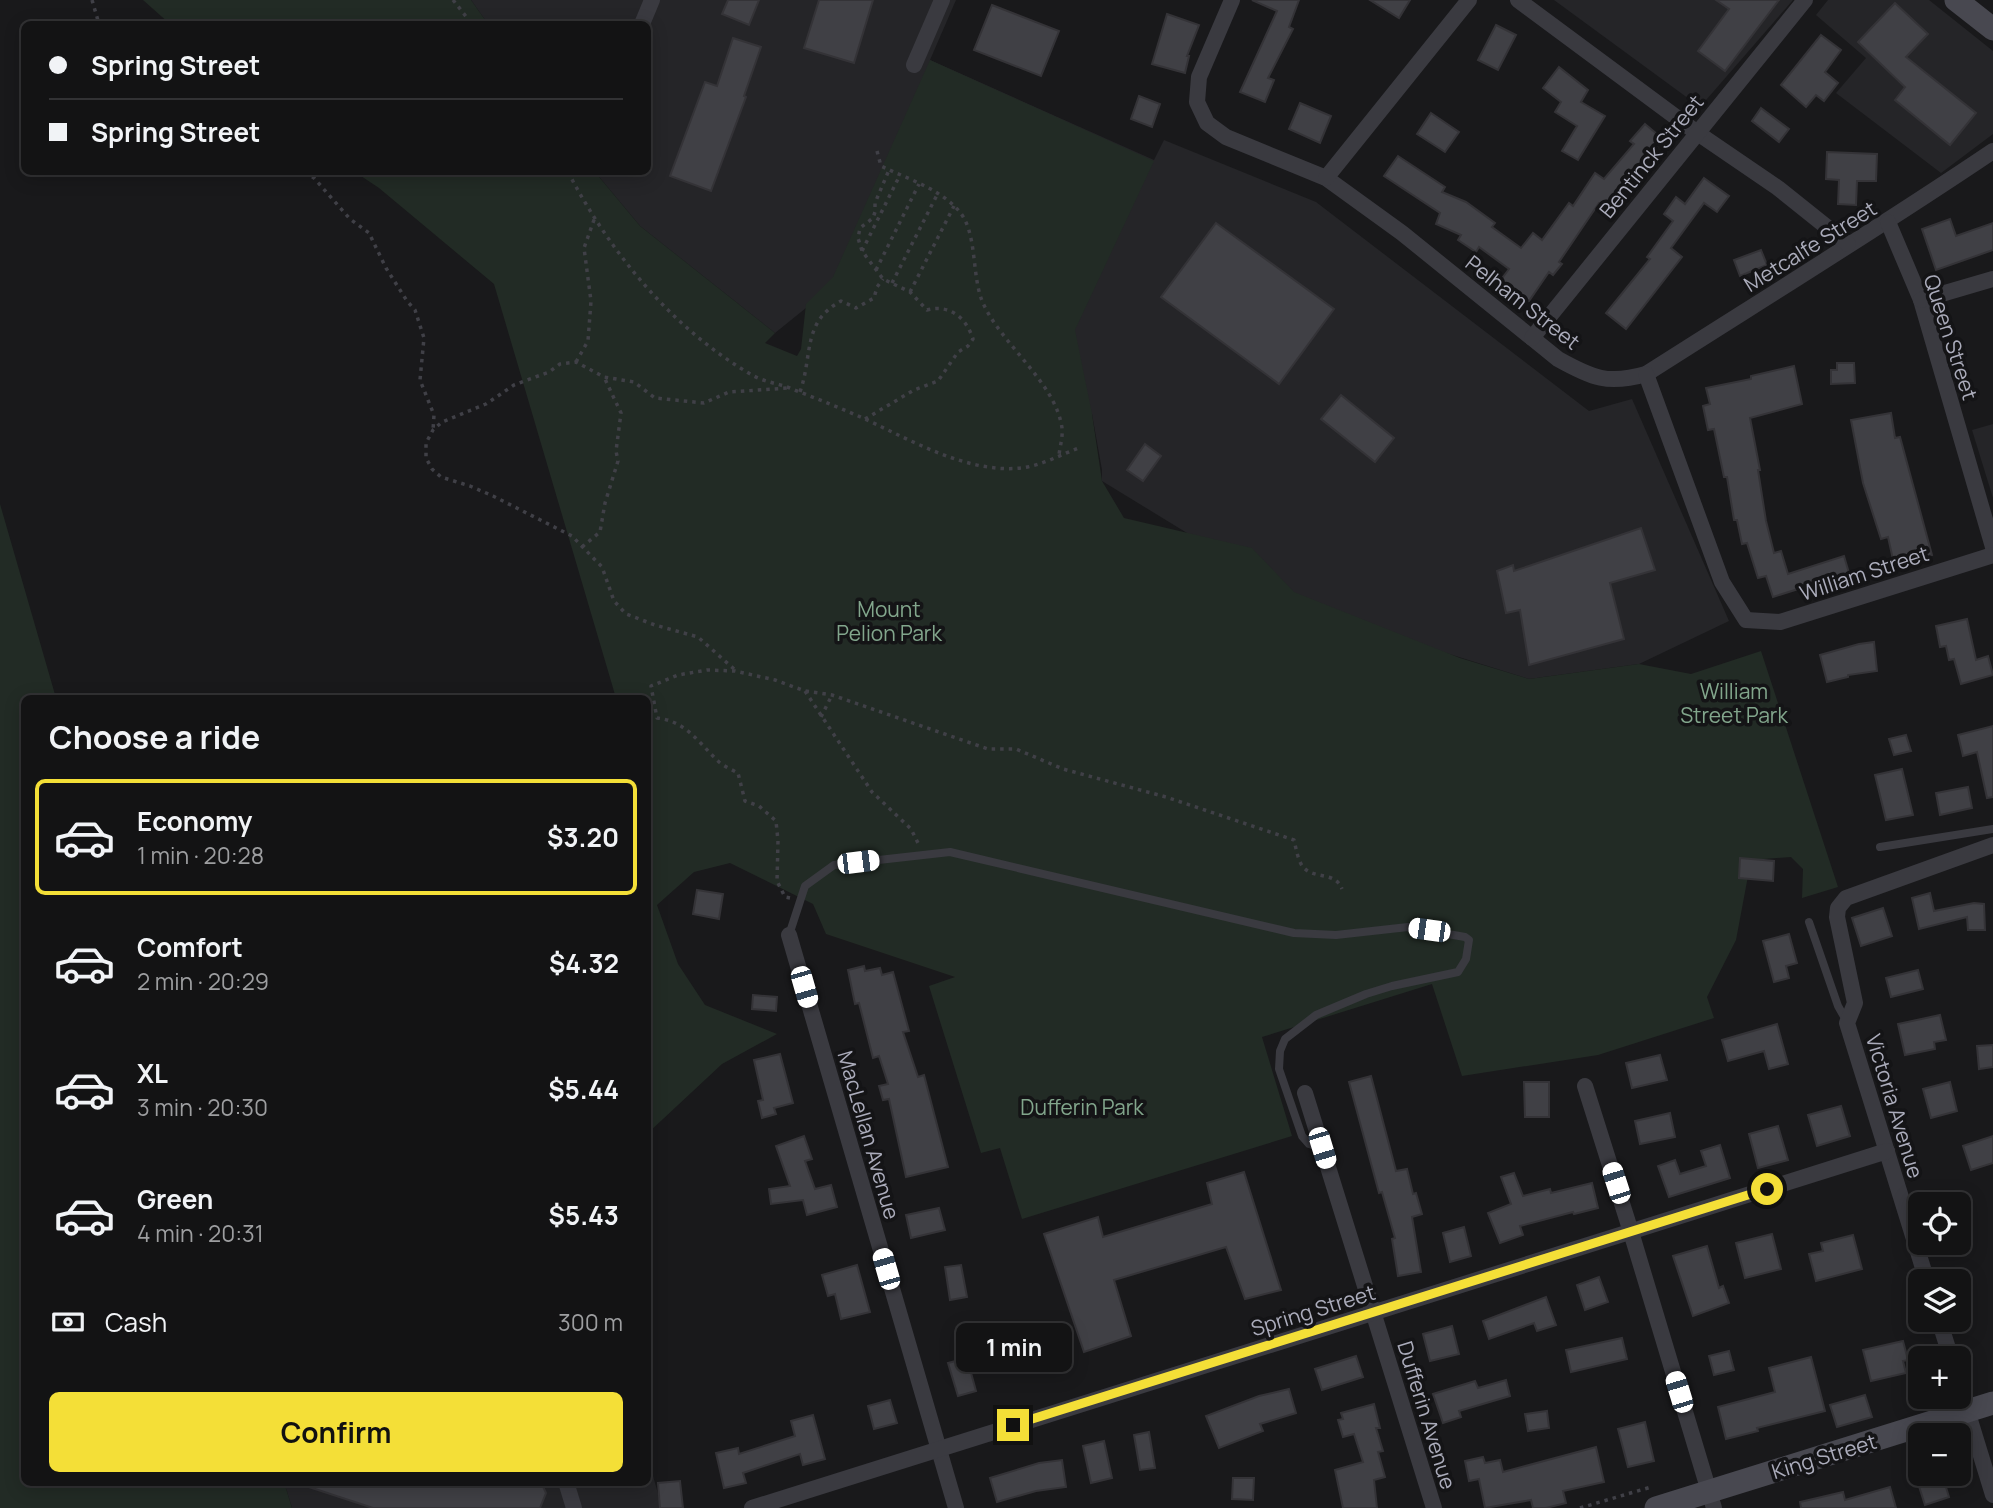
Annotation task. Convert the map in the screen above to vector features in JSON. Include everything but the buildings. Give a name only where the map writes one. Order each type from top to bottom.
[{"type":"street","points":[[643,21],[652,0]]},
{"type":"street","points":[[914,65],[942,0]]},
{"type":"street","name":"Pelham Street","points":[[1232,0],[1199,77],[1197,102],[1207,123],[1226,137],[1326,178],[1402,233],[1558,359],[1604,380],[1628,379],[1646,374]]},
{"type":"street","points":[[1326,178],[1469,0]]},
{"type":"street","points":[[1518,0],[1696,132],[1778,188],[1848,244]]},
{"type":"street","name":"Bentinck Street","points":[[1532,338],[1805,0]]},
{"type":"street","points":[[1956,0],[1993,29]]},
{"type":"street","name":"Metcalfe Street","points":[[1646,374],[1848,244],[1888,222],[1993,150]]},
{"type":"street","name":"Queen Street","points":[[1888,222],[1921,300],[1993,547]]},
{"type":"street","points":[[1921,300],[1993,279]]},
{"type":"street","name":"William Street","points":[[1646,374],[1722,582],[1746,620],[1780,622],[1993,555]]},
{"type":"street","name":"Victoria Avenue","points":[[1923,1269],[1847,1023],[1855,1003],[1838,908],[1846,898],[1993,845]]},
{"type":"street","name":"MacLellan Avenue","points":[[789,935],[956,1508]]},
{"type":"street","points":[[1585,1086],[1711,1500]]},
{"type":"street","name":"Dufferin Avenue","points":[[1304,1093],[1434,1508]]},
{"type":"street","name":"Spring Street","points":[[752,1508],[1887,1151]]},
{"type":"street","name":"King Street","points":[[1656,1508],[1711,1500],[1993,1403]]},
{"type":"street","points":[[1968,1411],[1993,1494]]},
{"type":"street","points":[[567,1486],[574,1508]]},
{"type":"lane","points":[[1880,847],[1993,829]]},
{"type":"lane","points":[[789,935],[805,887],[834,865],[950,852],[1294,933],[1336,935],[1408,927],[1449,932],[1465,937],[1468,940],[1465,959],[1458,972],[1366,994],[1316,1015],[1285,1040],[1280,1051],[1279,1069],[1302,1136],[1309,1144],[1322,1148]]},
{"type":"lane","name":"Victoria Avenue","points":[[1809,922],[1838,1006],[1847,1023]]},
{"type":"path","points":[[92,0],[98,21]]},
{"type":"path","points":[[453,0],[470,21]]},
{"type":"path","points":[[877,150],[881,166],[938,193],[961,213],[968,227],[976,284],[983,304],[997,327],[1031,368],[1059,414],[1062,431],[1059,455]]},
{"type":"path","points":[[865,419],[914,390],[938,381],[958,352],[973,339],[970,330],[956,314],[940,307],[927,310],[910,292],[883,279],[862,251],[858,238],[860,228],[873,218],[875,203],[889,170]]},
{"type":"path","points":[[310,175],[350,219],[369,233],[386,268],[415,310],[424,338],[420,380],[434,415],[433,430]]},
{"type":"path","points":[[570,175],[595,217],[646,286],[679,320],[715,350],[753,376],[800,392],[965,462],[991,467],[1020,468],[1033,466],[1081,447]]},
{"type":"path","points":[[862,251],[900,175]]},
{"type":"path","points":[[876,270],[919,184]]},
{"type":"path","points":[[892,283],[938,193]]},
{"type":"path","points":[[910,292],[954,206]]},
{"type":"path","points":[[576,362],[588,341],[591,301],[584,248],[595,217]]},
{"type":"path","points":[[800,392],[807,373],[814,327],[827,308],[841,301],[856,308],[874,298],[883,279]]},
{"type":"path","points":[[735,671],[698,637],[626,614],[614,601],[602,567],[572,536],[504,501],[441,477],[432,469],[426,458],[426,443],[433,430],[442,422],[486,404],[514,385],[549,372],[561,364],[576,362],[604,377],[634,382],[655,398],[704,403],[729,392],[788,388]]},
{"type":"path","points":[[582,547],[600,532],[605,503],[618,461],[616,450],[621,413],[604,377]]},
{"type":"path","points":[[434,415],[442,422]]},
{"type":"path","points":[[801,900],[785,897],[777,881],[776,821],[760,806],[745,801],[738,773],[720,763],[706,746],[672,719],[657,718],[651,686],[697,671],[735,671],[775,680],[805,691],[832,695],[977,746],[988,749],[1016,749],[1063,769],[1166,797],[1294,840],[1301,866],[1311,873],[1333,877],[1342,889]]},
{"type":"path","points":[[805,691],[872,792],[911,829],[924,854]]},
{"type":"path","points":[[821,717],[832,695]]},
{"type":"shaded area","points":[[471,0],[956,0],[930,60],[1154,160],[1164,140],[1316,202],[1589,411],[1632,399],[1729,621],[1639,664],[1529,679],[1318,613],[1102,481],[1092,414],[827,291],[775,333],[640,226],[598,175],[651,175],[651,21],[486,21]]},
{"type":"shaded area","points":[[1554,0],[1793,0],[1700,107]]},
{"type":"shaded area","points":[[1828,0],[1929,0],[1993,51],[1993,134],[1941,173],[1836,93],[1866,58],[1816,15]]},
{"type":"shaded area","points":[[1993,424],[1993,498],[1972,430]]},
{"type":"shaded area","points":[[651,1469],[662,1508],[292,1508],[285,1486],[651,1486]]},
{"type":"green space","points":[[143,0],[471,0],[486,21],[167,21]]},
{"type":"green space","name":"Mount Pelion Park","points":[[930,60],[1154,161],[1075,330],[1102,481],[1124,518],[1252,548],[1294,592],[1460,658],[1529,679],[1639,664],[1691,674],[1761,651],[1838,887],[1802,898],[1803,869],[1791,857],[1751,860],[1736,940],[1707,997],[1714,1018],[1598,1055],[1462,1076],[1432,984],[1262,1037],[1292,1136],[1022,1219],[1000,1148],[981,1153],[929,986],[955,977],[826,934],[813,904],[730,863],[694,872],[657,905],[678,964],[705,1005],[777,1034],[722,1064],[651,1130],[651,695],[615,695],[494,284],[379,188],[360,175],[598,175],[640,226],[775,333],[765,343],[797,356],[801,349],[806,304],[833,277]]},
{"type":"green space","points":[[0,504],[55,695],[21,695],[21,1486],[285,1486],[292,1508],[0,1508]]},
{"type":"route","points":[[1013,1425],[1767,1189]]},
{"type":"park label","name":"William Street Park","points":[[1734,703]]},
{"type":"park label","name":"Dufferin Park","points":[[1082,1107]]}]
